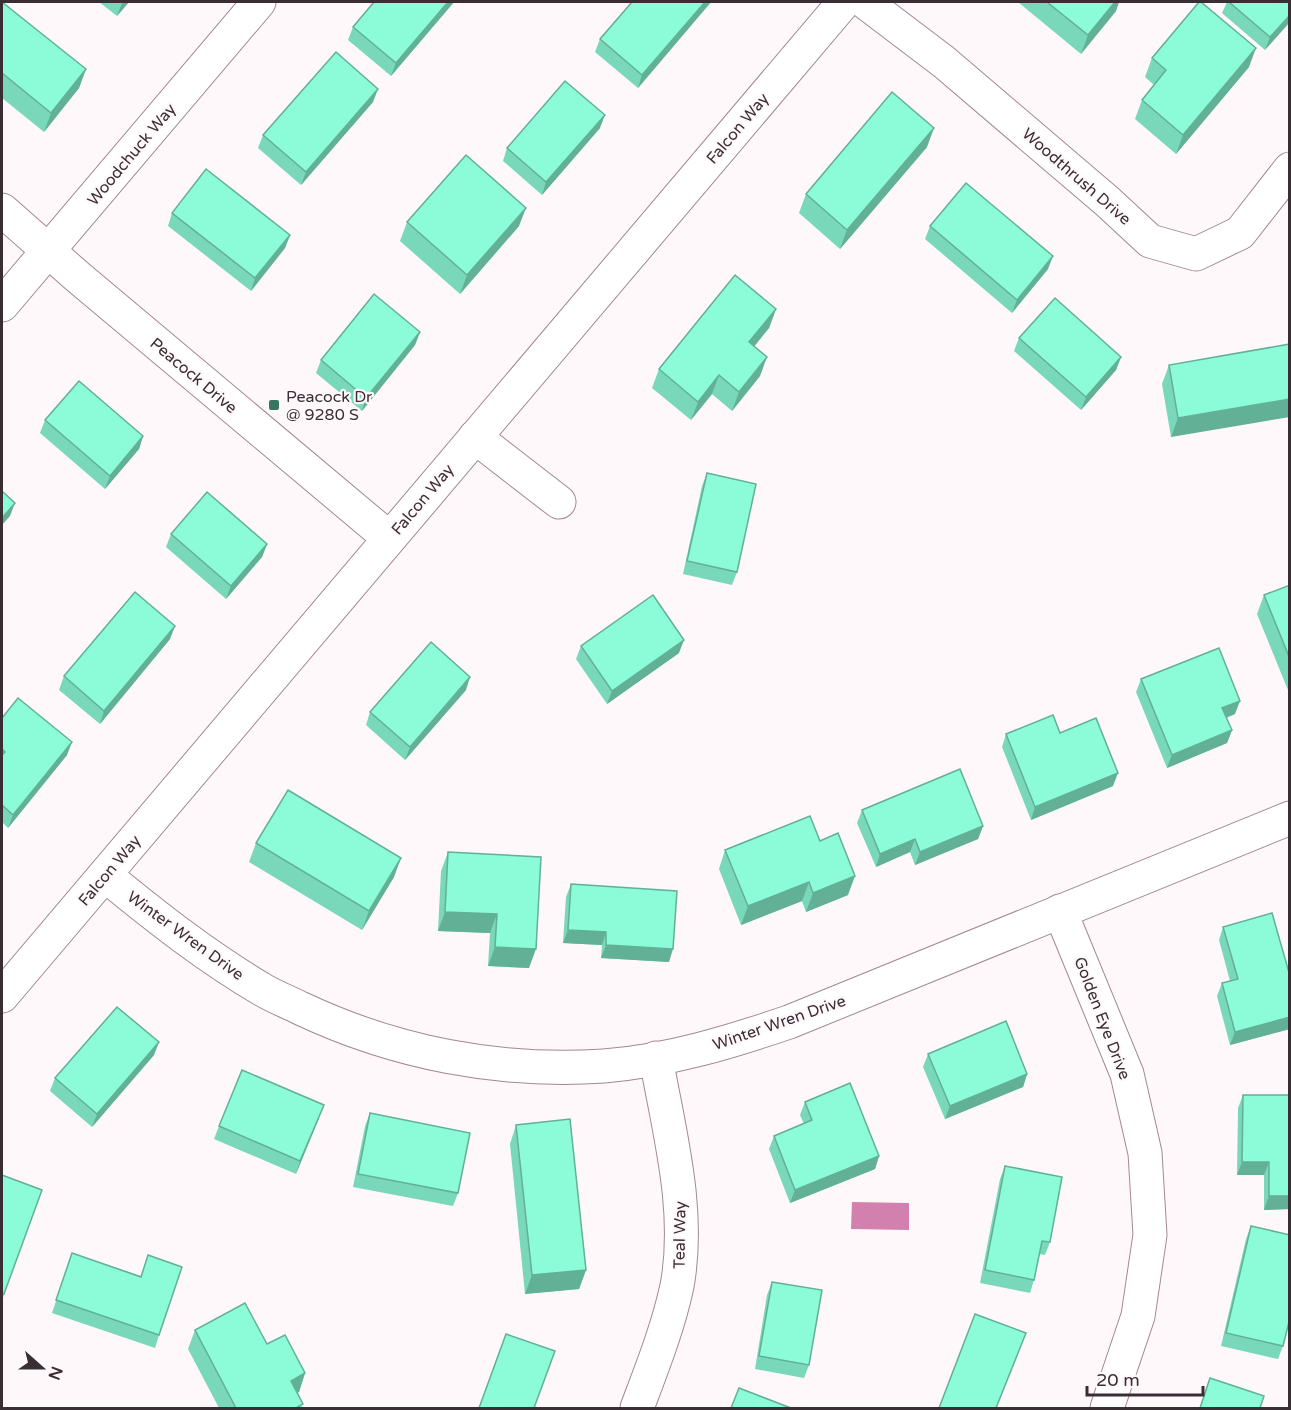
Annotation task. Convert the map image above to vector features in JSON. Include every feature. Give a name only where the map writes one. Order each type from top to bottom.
[{"type":"street","name":"Woodchuck Way","points":[[2,305],[259,2]]},
{"type":"street","name":"Falcon Way","points":[[2,996],[844,2]]},
{"type":"street","name":"Woodthrush Drive","points":[[865,2],[944,62],[1108,202],[1150,241],[1197,254],[1240,233],[1290,169]]},
{"type":"street","name":"Peacock Drive","points":[[2,210],[389,538]]},
{"type":"street","points":[[475,437],[559,502]]},
{"type":"street","name":"Winter Wren Drive","points":[[105,875],[201,951],[246,980],[265,992],[346,1029],[409,1049],[479,1062],[545,1068],[606,1066],[724,1044],[789,1022],[1290,818]]},
{"type":"street","name":"Golden Eye Drive","points":[[1060,911],[1127,1074],[1145,1153],[1150,1235],[1138,1316],[1107,1408]]},
{"type":"street","name":"Teal Way","points":[[637,1408],[667,1327],[677,1284],[681,1241],[680,1197],[656,1058]]},
{"type":"shaded area","points":[[852,1202],[909,1203],[909,1230],[851,1229]]},
{"type":"building","points":[[2,2],[86,69],[51,113],[2,73]]},
{"type":"building","points":[[374,2],[448,2],[396,63],[353,27]]},
{"type":"building","points":[[632,2],[705,2],[642,75],[600,39]]},
{"type":"building","points":[[1047,2],[1115,2],[1088,35]]},
{"type":"building","points":[[1199,2],[1256,48],[1183,135],[1142,100],[1166,70],[1152,58]]},
{"type":"building","points":[[1229,2],[1290,2],[1290,15],[1270,37]]},
{"type":"building","points":[[336,52],[378,89],[306,172],[263,135]]},
{"type":"building","points":[[565,81],[605,115],[546,182],[507,148]]},
{"type":"building","points":[[892,92],[934,128],[847,230],[806,194]]},
{"type":"building","points":[[466,155],[526,208],[467,275],[407,222]]},
{"type":"building","points":[[206,169],[290,235],[255,278],[172,213]]},
{"type":"building","points":[[966,183],[1053,256],[1017,300],[930,226]]},
{"type":"building","points":[[735,275],[776,309],[749,342],[767,357],[739,392],[719,375],[698,402],[659,369]]},
{"type":"building","points":[[374,294],[420,332],[366,398],[321,360]]},
{"type":"building","points":[[1055,298],[1121,357],[1086,397],[1019,338]]},
{"type":"building","points":[[1290,344],[1290,399],[1178,418],[1169,365]]},
{"type":"building","points":[[79,381],[143,436],[110,476],[45,420]]},
{"type":"building","points":[[707,473],[756,484],[737,572],[687,561]]},
{"type":"building","points":[[2,491],[15,503],[2,518]]},
{"type":"building","points":[[207,492],[267,544],[231,586],[171,534]]},
{"type":"building","points":[[1290,585],[1290,659],[1264,595]]},
{"type":"building","points":[[135,592],[175,626],[104,711],[64,676]]},
{"type":"building","points":[[653,595],[684,640],[612,691],[581,646]]},
{"type":"building","points":[[431,642],[470,677],[410,747],[370,712]]},
{"type":"building","points":[[1219,648],[1240,701],[1222,708],[1232,730],[1172,755],[1141,679]]},
{"type":"building","points":[[18,698],[72,742],[13,815],[2,805],[2,755],[5,752],[2,749],[2,718]]},
{"type":"building","points":[[1053,715],[1060,733],[1096,718],[1118,773],[1035,807],[1006,734]]},
{"type":"building","points":[[960,769],[983,826],[920,852],[915,839],[880,854],[862,810]]},
{"type":"building","points":[[288,790],[401,858],[369,911],[256,843]]},
{"type":"building","points":[[810,816],[820,841],[838,833],[855,876],[813,893],[809,882],[748,906],[725,850]]},
{"type":"building","points":[[448,852],[541,857],[536,949],[495,947],[497,914],[445,912]]},
{"type":"building","points":[[571,884],[677,891],[673,949],[606,945],[606,932],[568,930]]},
{"type":"building","points":[[1272,913],[1290,976],[1290,1017],[1235,1032],[1222,983],[1238,979],[1223,927]]},
{"type":"building","points":[[117,1007],[159,1042],[97,1114],[55,1078]]},
{"type":"building","points":[[1006,1021],[1027,1074],[950,1106],[928,1054]]},
{"type":"building","points":[[242,1070],[324,1105],[300,1161],[219,1126]]},
{"type":"building","points":[[850,1083],[879,1156],[795,1190],[774,1136],[812,1120],[805,1102]]},
{"type":"building","points":[[1243,1095],[1290,1095],[1290,1196],[1269,1196],[1269,1162],[1242,1162]]},
{"type":"building","points":[[370,1113],[470,1133],[458,1193],[358,1174]]},
{"type":"building","points":[[570,1119],[586,1270],[532,1275],[516,1125]]},
{"type":"building","points":[[1005,1166],[1062,1177],[1050,1242],[1042,1241],[1034,1280],[985,1270]]},
{"type":"building","points":[[2,1175],[42,1190],[4,1294],[2,1293]]},
{"type":"building","points":[[1251,1226],[1290,1235],[1290,1318],[1283,1346],[1226,1333]]},
{"type":"building","points":[[72,1253],[141,1277],[148,1255],[182,1267],[159,1335],[56,1300]]},
{"type":"building","points":[[772,1282],[822,1290],[809,1365],[759,1356]]},
{"type":"building","points":[[245,1303],[267,1344],[285,1335],[305,1373],[291,1381],[303,1404],[296,1408],[236,1408],[195,1330]]},
{"type":"building","points":[[975,1314],[1026,1333],[996,1408],[939,1408]]},
{"type":"building","points":[[506,1334],[555,1351],[534,1408],[479,1408]]},
{"type":"building","points":[[1210,1378],[1264,1396],[1260,1408],[1200,1408]]},
{"type":"building","points":[[739,1388],[791,1408],[731,1408]]},
{"type":"place","name":"Peacock Dr @ 9280 S","points":[[274,405]]}]
